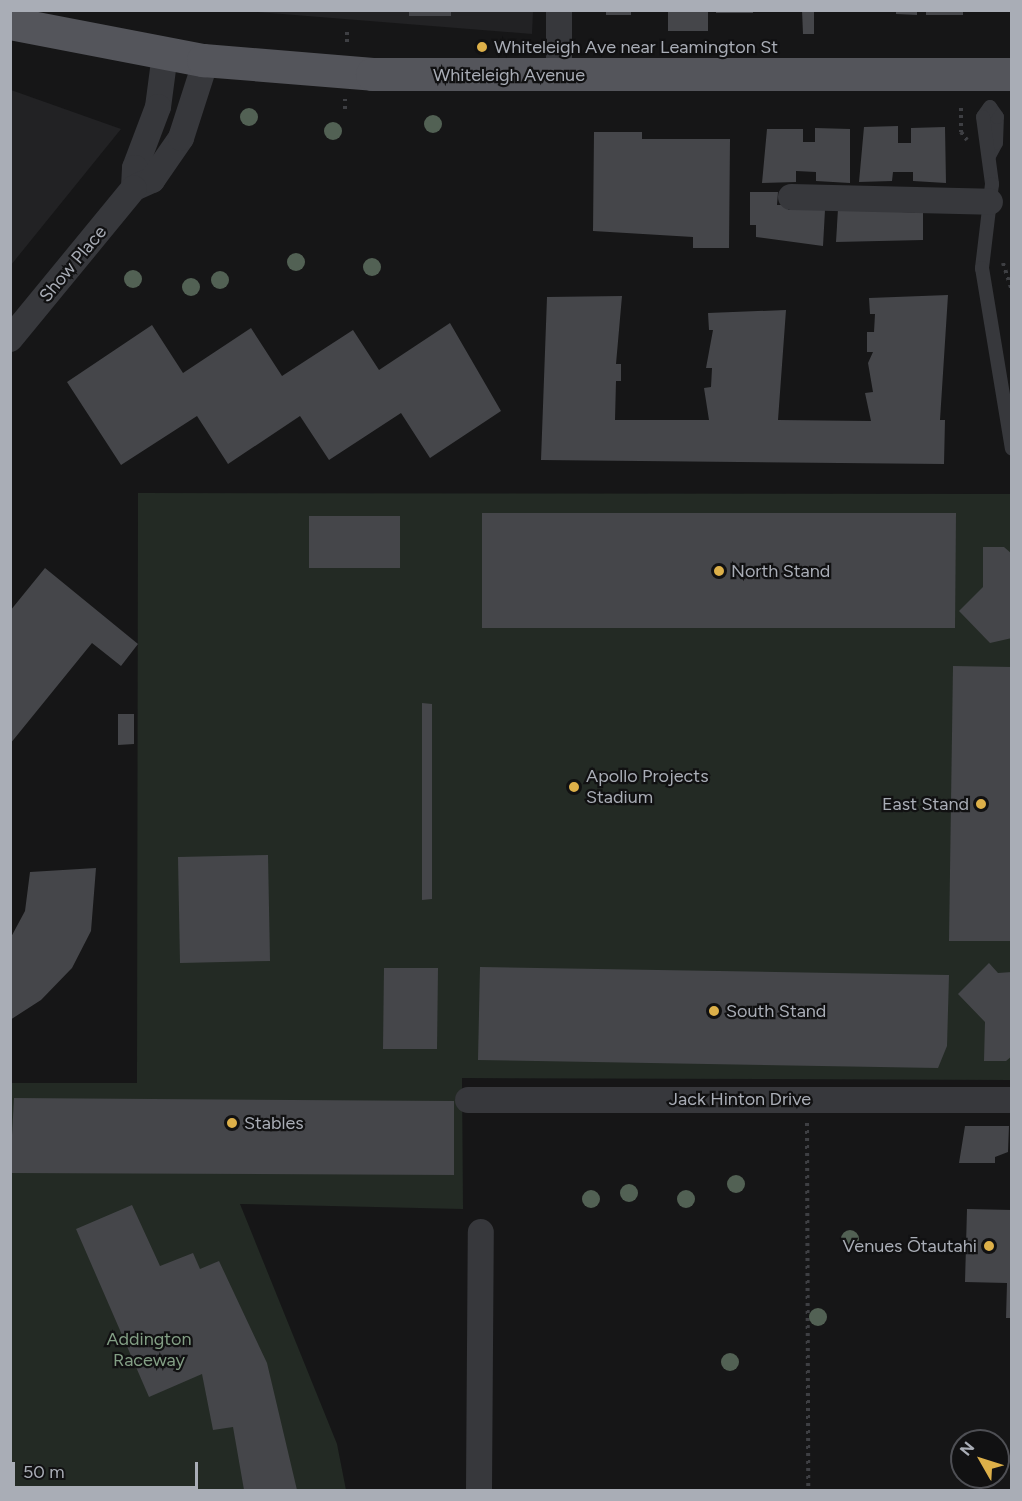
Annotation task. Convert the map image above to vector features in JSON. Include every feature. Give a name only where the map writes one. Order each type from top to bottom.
[{"type":"main road","name":"Whiteleigh Avenue","points":[[10,23],[206,60],[372,74],[1011,74]]},
{"type":"street","points":[[559,10],[559,75]]},
{"type":"street","name":"Show Place","points":[[134,188],[135,168],[155,122],[165,54]]},
{"type":"street","name":"Show Place","points":[[10,339],[134,188],[152,180],[181,138],[206,60]]},
{"type":"street","points":[[791,197],[990,202]]},
{"type":"street","name":"Jack Hinton Drive","points":[[468,1101],[1011,1100]]},
{"type":"street","points":[[479,1491],[480,1232]]},
{"type":"lane","points":[[989,156],[990,202],[983,280],[1011,448]]},
{"type":"path","points":[[347,28],[347,42]]},
{"type":"path","points":[[345,99],[345,109]]},
{"type":"path","points":[[807,1099],[808,1491]]},
{"type":"shaded area","points":[[246,11],[533,11],[532,34]]},
{"type":"shaded area","points":[[10,90],[121,129],[11,265]]},
{"type":"green space","name":"Apollo Projects Stadium","points":[[138,493],[1011,494],[1011,1080],[462,1078],[463,1209],[240,1204],[337,1444],[346,1490],[11,1490],[11,1083],[137,1083]]},
{"type":"building","points":[[409,10],[451,10],[451,16],[409,16]]},
{"type":"building","points":[[606,10],[631,10],[631,15],[606,15]]},
{"type":"building","points":[[668,10],[708,10],[708,31],[668,31]]},
{"type":"building","points":[[716,10],[753,10],[753,13],[716,13]]},
{"type":"building","points":[[802,10],[814,10],[814,34],[803,34]]},
{"type":"building","points":[[896,10],[917,10],[917,15],[896,14]]},
{"type":"building","points":[[926,10],[963,10],[963,15],[926,15]]},
{"type":"building","points":[[898,126],[898,143],[911,143],[911,128],[945,127],[946,183],[913,181],[913,172],[893,172],[892,181],[859,182],[864,127]]},
{"type":"building","points":[[815,128],[850,129],[850,183],[816,181],[816,172],[796,171],[796,182],[762,183],[767,129],[803,129],[803,142],[815,142]]},
{"type":"building","points":[[594,132],[642,132],[642,139],[730,139],[729,248],[693,248],[693,237],[593,231]]},
{"type":"building","points":[[750,192],[778,192],[777,205],[788,205],[788,210],[825,210],[823,246],[756,237],[756,225],[750,225]]},
{"type":"building","points":[[838,209],[923,213],[923,240],[836,242]]},
{"type":"building","points":[[948,295],[940,420],[945,420],[944,464],[541,460],[547,297],[622,296],[616,364],[621,364],[621,381],[616,381],[615,420],[709,420],[704,388],[711,387],[712,368],[706,368],[713,330],[709,330],[708,313],[786,310],[778,420],[871,421],[865,393],[873,392],[868,363],[873,352],[867,352],[867,332],[874,332],[875,314],[870,314],[869,298]]},
{"type":"building","points":[[450,323],[501,411],[430,458],[401,413],[329,460],[300,416],[228,464],[197,416],[121,465],[67,382],[152,325],[183,373],[251,328],[282,376],[353,330],[379,370]]},
{"type":"building","name":"North Stand","points":[[482,513],[956,513],[955,628],[482,628]]},
{"type":"building","points":[[309,516],[400,516],[400,568],[309,568]]},
{"type":"building","points":[[983,547],[1004,547],[1012,554],[1012,638],[990,643],[959,611],[983,587]]},
{"type":"building","points":[[45,568],[138,644],[121,666],[92,643],[10,744],[10,611]]},
{"type":"building","name":"East Stand","points":[[953,666],[1012,667],[1012,941],[949,941]]},
{"type":"building","points":[[422,703],[432,704],[432,899],[422,900]]},
{"type":"building","points":[[118,714],[134,714],[134,744],[118,745]]},
{"type":"building","points":[[268,855],[270,961],[180,963],[178,857]]},
{"type":"building","points":[[96,868],[91,931],[72,968],[41,1000],[10,1020],[10,939],[25,911],[30,872]]},
{"type":"building","points":[[989,963],[998,973],[1012,972],[1012,1056],[1006,1061],[984,1061],[985,1022],[958,994]]},
{"type":"building","name":"South Stand","points":[[480,967],[949,975],[947,1046],[938,1068],[478,1060]]},
{"type":"building","points":[[384,968],[438,968],[437,1049],[383,1049]]},
{"type":"building","name":"Stables","points":[[14,1098],[454,1101],[454,1175],[10,1173]]},
{"type":"building","points":[[965,1126],[1009,1126],[1008,1152],[995,1157],[995,1163],[959,1163]]},
{"type":"building","points":[[132,1205],[160,1266],[193,1253],[200,1269],[219,1261],[267,1363],[297,1490],[244,1490],[233,1427],[213,1430],[202,1374],[149,1397],[76,1229]]},
{"type":"building","name":"Venues Ōtautahi","points":[[967,1209],[1012,1210],[1012,1318],[1006,1318],[1007,1283],[965,1282]]},
{"type":"place","name":"Whiteleigh Ave near Leamington St","points":[[482,47]]},
{"type":"place","name":"North Stand","points":[[719,571]]},
{"type":"place","name":"Apollo Projects Stadium","points":[[574,787]]},
{"type":"place","name":"East Stand","points":[[981,804]]},
{"type":"place","name":"South Stand","points":[[714,1011]]},
{"type":"place","name":"Stables","points":[[232,1123]]},
{"type":"place","name":"Venues Ōtautahi","points":[[989,1246]]},
{"type":"park label","name":"Addington Raceway","points":[[149,1350]]}]
